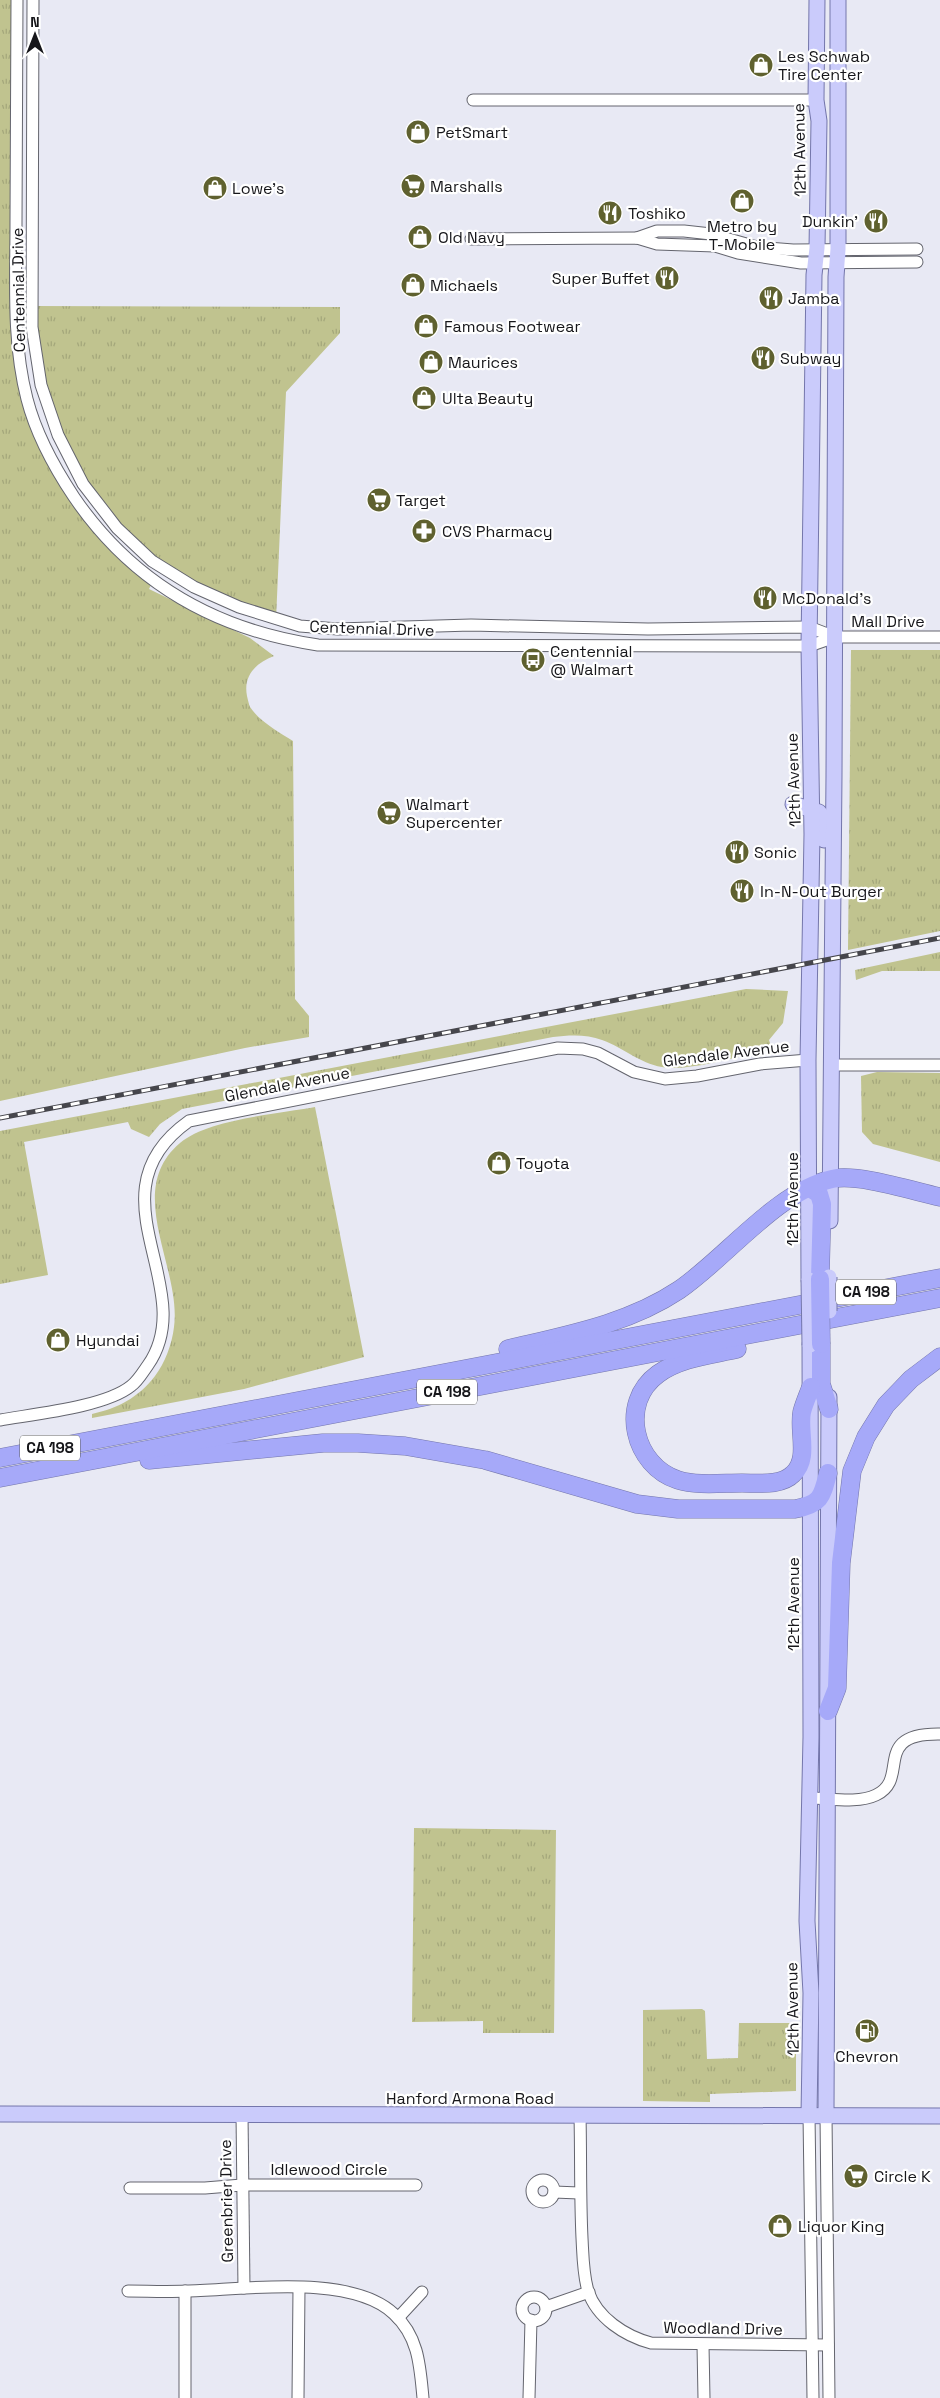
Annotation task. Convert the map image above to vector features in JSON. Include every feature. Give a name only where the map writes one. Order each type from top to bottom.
[{"type":"highway","points":[[296,1400],[596,1327],[629,1316],[679,1290],[791,1198],[832,1179],[852,1178],[940,1196]]},
{"type":"highway","points":[[810,1188],[819,1194],[822,1204],[820,1279],[821,1384],[829,1409]]},
{"type":"highway","name":"CA 198","points":[[0,1458],[940,1278]]},
{"type":"highway","name":"CA 198","points":[[0,1478],[940,1298]]},
{"type":"highway","points":[[811,1387],[802,1413],[802,1447],[799,1468],[787,1479],[778,1482],[680,1481],[668,1476],[652,1465],[638,1440],[635,1423],[640,1397],[650,1381],[666,1369],[703,1356],[777,1340],[843,1317]]},
{"type":"highway","points":[[828,1711],[837,1688],[840,1563],[852,1471],[866,1437],[886,1405],[911,1379],[940,1357]]},
{"type":"highway","points":[[51,1468],[275,1447],[358,1442],[421,1447],[485,1460],[637,1504],[678,1509],[796,1509],[811,1506],[818,1501],[828,1473]]},
{"type":"main road","name":"12th Avenue","points":[[810,1188],[808,1060],[812,810],[808,646],[814,264],[817,248],[819,121],[816,100],[817,0]]},
{"type":"main road","points":[[820,1279],[832,1179],[838,0]]},
{"type":"main road","points":[[793,804],[812,810],[822,816],[824,823],[824,898],[832,920]]},
{"type":"main road","points":[[810,990],[819,997],[823,1007],[822,1051],[832,1065]]},
{"type":"main road","name":"12th Avenue","points":[[809,2116],[811,1993],[807,1921],[810,1798],[811,1387],[820,1344]]},
{"type":"main road","name":"12th Avenue","points":[[826,2116],[829,1409]]},
{"type":"main road","name":"Hanford Armona Road","points":[[0,2114],[940,2116]]},
{"type":"street","name":"Centennial Drive","points":[[17,0],[16,310],[20,362],[28,400],[49,455],[84,511],[104,537],[146,575],[166,590],[193,606],[241,626],[293,641],[318,644],[808,646]]},
{"type":"street","name":"Centennial Drive","points":[[33,0],[32,327],[41,385],[64,448],[83,484],[117,528],[152,561],[194,587],[239,607],[292,624],[338,630],[471,625],[648,628],[809,627]]},
{"type":"street","points":[[473,100],[816,100]]},
{"type":"street","points":[[637,238],[657,231],[698,231],[757,246],[793,250],[817,248],[837,255],[917,262]]},
{"type":"street","points":[[471,239],[637,238],[657,244],[715,246],[738,253],[788,262],[814,264],[837,255],[917,249]]},
{"type":"street","points":[[20,362],[28,370],[43,426],[64,448]]},
{"type":"street","name":"Mall Drive","points":[[809,627],[835,637]]},
{"type":"street","name":"Mall Drive","points":[[808,646],[835,637],[940,638]]},
{"type":"street","name":"Glendale Avenue","points":[[0,1420],[94,1402],[117,1394],[131,1386],[153,1359],[160,1339],[164,1308],[145,1216],[145,1187],[148,1171],[168,1139],[189,1121],[558,1048],[583,1049],[598,1053],[634,1072],[665,1079],[696,1076],[760,1064],[808,1060]]},
{"type":"street","points":[[832,1065],[940,1065]]},
{"type":"street","points":[[810,1798],[857,1799],[878,1794],[886,1787],[891,1776],[895,1753],[902,1742],[913,1736],[940,1734]]},
{"type":"street","name":"Greenbrier Drive","points":[[242,2114],[244,2288]]},
{"type":"street","name":"Woodland Drive","points":[[580,2116],[579,2192],[584,2271],[589,2292],[598,2308],[611,2322],[624,2333],[651,2344],[828,2345]]},
{"type":"street","name":"12th Avenue","points":[[809,2116],[813,2398]]},
{"type":"street","name":"12th Avenue","points":[[826,2116],[829,2398]]},
{"type":"street","name":"Idlewood Circle","points":[[130,2188],[205,2188],[242,2185],[416,2186]]},
{"type":"street","points":[[554,2192],[579,2192]]},
{"type":"street","points":[[298,2398],[299,2288]]},
{"type":"street","points":[[128,2291],[299,2288],[356,2293],[386,2308],[398,2318],[411,2336],[420,2363],[423,2398]]},
{"type":"street","points":[[185,2398],[186,2291]]},
{"type":"street","points":[[398,2318],[422,2292]]},
{"type":"street","points":[[531,2320],[542,2317],[546,2307],[589,2292]]},
{"type":"street","points":[[529,2398],[531,2320],[522,2312],[524,2301],[535,2297],[542,2300],[546,2307]]},
{"type":"street","points":[[703,2345],[704,2398]]},
{"type":"green space","points":[[0,0],[17,0],[16,301],[28,401],[65,484],[153,581],[149,589],[250,638],[274,656],[256,666],[249,676],[246,689],[249,705],[254,712],[270,726],[293,741],[295,999],[309,1016],[309,1037],[245,1048],[0,1101]]},
{"type":"green space","points":[[33,306],[340,307],[340,333],[286,392],[276,620],[152,561],[101,509],[49,409]]},
{"type":"green space","points":[[851,650],[940,650],[940,931],[848,950]]},
{"type":"green space","points":[[940,952],[940,971],[882,971],[856,980],[855,970]]},
{"type":"green space","points":[[746,989],[788,991],[783,1023],[769,1040],[772,1049],[701,1065],[673,1068],[646,1062],[610,1043],[596,1038],[578,1036],[553,1037],[182,1109],[160,1124],[149,1137],[131,1129],[128,1122],[24,1142],[48,1275],[0,1284],[0,1131]]},
{"type":"green space","points":[[877,1072],[940,1073],[940,1162],[873,1144],[862,1132],[861,1076]]},
{"type":"green space","points":[[315,1107],[364,1357],[244,1389],[92,1418],[92,1414],[119,1405],[142,1390],[162,1365],[172,1340],[174,1304],[155,1207],[156,1184],[164,1162],[180,1143],[208,1128],[244,1119]]},
{"type":"green space","points":[[414,1828],[556,1830],[554,2033],[483,2033],[483,2021],[412,2022]]},
{"type":"green space","points":[[702,2009],[705,2011],[707,2059],[738,2058],[739,2023],[796,2023],[796,2091],[710,2094],[710,2102],[643,2101],[643,2010]]},
{"type":"railway","points":[[0,1118],[940,938]]},
{"type":"place","name":"Les Schwab Tire Center","points":[[761,65]]},
{"type":"place","name":"PetSmart","points":[[418,132]]},
{"type":"place","name":"Marshalls","points":[[413,186]]},
{"type":"place","name":"Lowe's","points":[[215,188]]},
{"type":"place","name":"Metro by T-Mobile","points":[[742,201]]},
{"type":"place","name":"Toshiko","points":[[610,213]]},
{"type":"place","name":"Dunkin'","points":[[876,221]]},
{"type":"place","name":"Old Navy","points":[[420,237]]},
{"type":"place","name":"Super Buffet","points":[[667,278]]},
{"type":"place","name":"Michaels","points":[[413,285]]},
{"type":"place","name":"Jamba","points":[[771,298]]},
{"type":"place","name":"Famous Footwear","points":[[426,326]]},
{"type":"place","name":"Subway","points":[[763,358]]},
{"type":"place","name":"Maurices","points":[[431,362]]},
{"type":"place","name":"Ulta Beauty","points":[[424,398]]},
{"type":"place","name":"Target","points":[[379,500]]},
{"type":"place","name":"CVS Pharmacy","points":[[424,531]]},
{"type":"place","name":"McDonald's","points":[[765,598]]},
{"type":"place","name":"Centennial @ Walmart","points":[[533,660]]},
{"type":"place","name":"Walmart Supercenter","points":[[389,813]]},
{"type":"place","name":"Sonic","points":[[737,852]]},
{"type":"place","name":"In-N-Out Burger","points":[[742,891]]},
{"type":"place","name":"Toyota","points":[[499,1163]]},
{"type":"place","name":"Hyundai","points":[[58,1340]]},
{"type":"place","name":"Chevron","points":[[867,2031]]},
{"type":"place","name":"Circle K","points":[[856,2176]]},
{"type":"place","name":"Liquor King","points":[[780,2226]]}]
